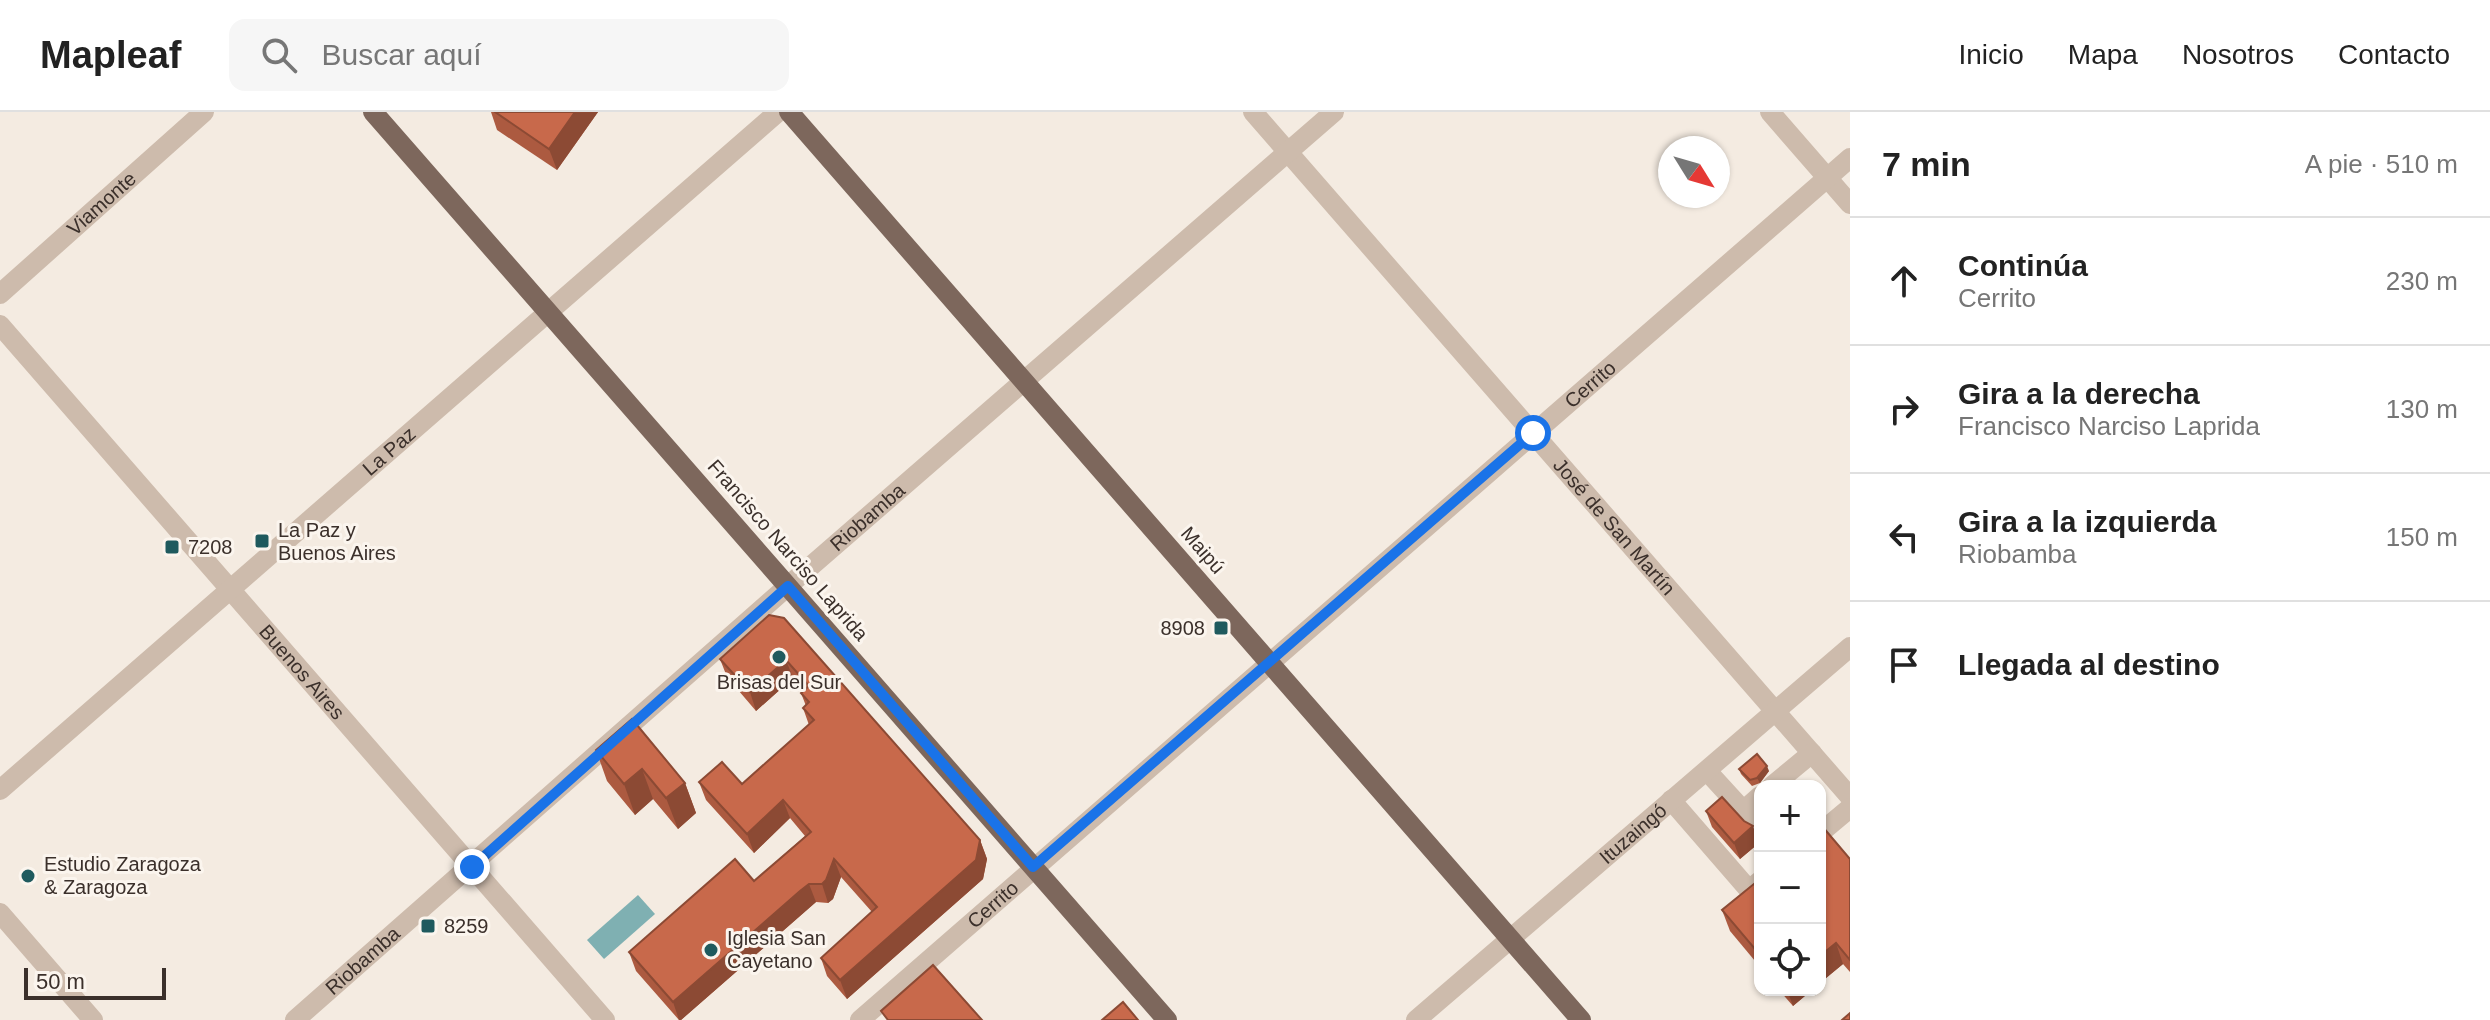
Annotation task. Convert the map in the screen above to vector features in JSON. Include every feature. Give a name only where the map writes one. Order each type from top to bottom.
[{"type":"main road","name":"Francisco Narciso Laprida","points":[[373,112],[1167,1020]]},
{"type":"main road","name":"Maipú","points":[[789,112],[1581,1020]]},
{"type":"street","name":"Viamonte","points":[[0,294],[204,112]]},
{"type":"street","name":"La Paz","points":[[0,790],[778,112]]},
{"type":"street","name":"José de San Martín","points":[[1253,112],[1812,753],[1825,780]]},
{"type":"street","name":"Riobamba","points":[[295,1020],[1334,112]]},
{"type":"street","points":[[1770,112],[1850,204]]},
{"type":"street","name":"Cerrito","points":[[860,1020],[1850,158]]},
{"type":"street","name":"Buenos Aires","points":[[0,325],[605,1020]]},
{"type":"street","name":"Ituzaingó","points":[[1416,1020],[1850,647]]},
{"type":"street","points":[[1779,780],[1812,753]]},
{"type":"street","points":[[1707,771],[1754,823]]},
{"type":"street","name":"José de San Martín","points":[[1826,783],[1850,797]]},
{"type":"street","points":[[1671,800],[1749,890],[1754,886]]},
{"type":"street","points":[[1743,811],[1754,801]]},
{"type":"street","points":[[1826,828],[1850,808]]},
{"type":"street","points":[[0,913],[93,1020]]},
{"type":"water","points":[[638,895],[655,914],[604,959],[587,940]]},
{"type":"building","points":[[495,112],[575,112],[549,149]]},
{"type":"building","points":[[769,615],[784,618],[980,840],[976,860],[840,980],[821,958],[877,907],[834,859],[822,884],[809,884],[800,891],[673,1002],[629,952],[735,859],[754,881],[811,832],[783,800],[747,834],[699,782],[722,762],[742,784],[814,720],[803,708],[809,702],[801,693],[809,686],[786,660],[750,692],[720,659]]},
{"type":"building","points":[[632,719],[685,783],[666,798],[642,769],[624,784],[596,750]]},
{"type":"building","points":[[1757,754],[1767,766],[1757,778],[1750,780],[1739,769]]},
{"type":"building","points":[[1722,797],[1744,821],[1753,826],[1734,843],[1706,811]]},
{"type":"building","points":[[1826,831],[1850,859],[1850,960],[1836,943],[1826,951]]},
{"type":"building","points":[[1754,884],[1754,948],[1722,910]]},
{"type":"building","points":[[933,965],[982,1020],[888,1020],[881,1011]]},
{"type":"building","points":[[1123,1002],[1138,1020],[1102,1020]]},
{"type":"place","name":"La Paz y Buenos Aires","points":[[262,541]]},
{"type":"place","name":"7208","points":[[172,547]]},
{"type":"place","name":"8908","points":[[1221,628]]},
{"type":"place","name":"Brisas del Sur","points":[[779,657]]},
{"type":"place","name":"Estudio Zaragoza & Zaragoza","points":[[28,876]]},
{"type":"place","name":"8259","points":[[428,926]]},
{"type":"place","name":"Iglesia San Cayetano","points":[[711,950]]},
{"type":"route","points":[[472,867],[788,586],[1033,867],[1533,433]]}]
